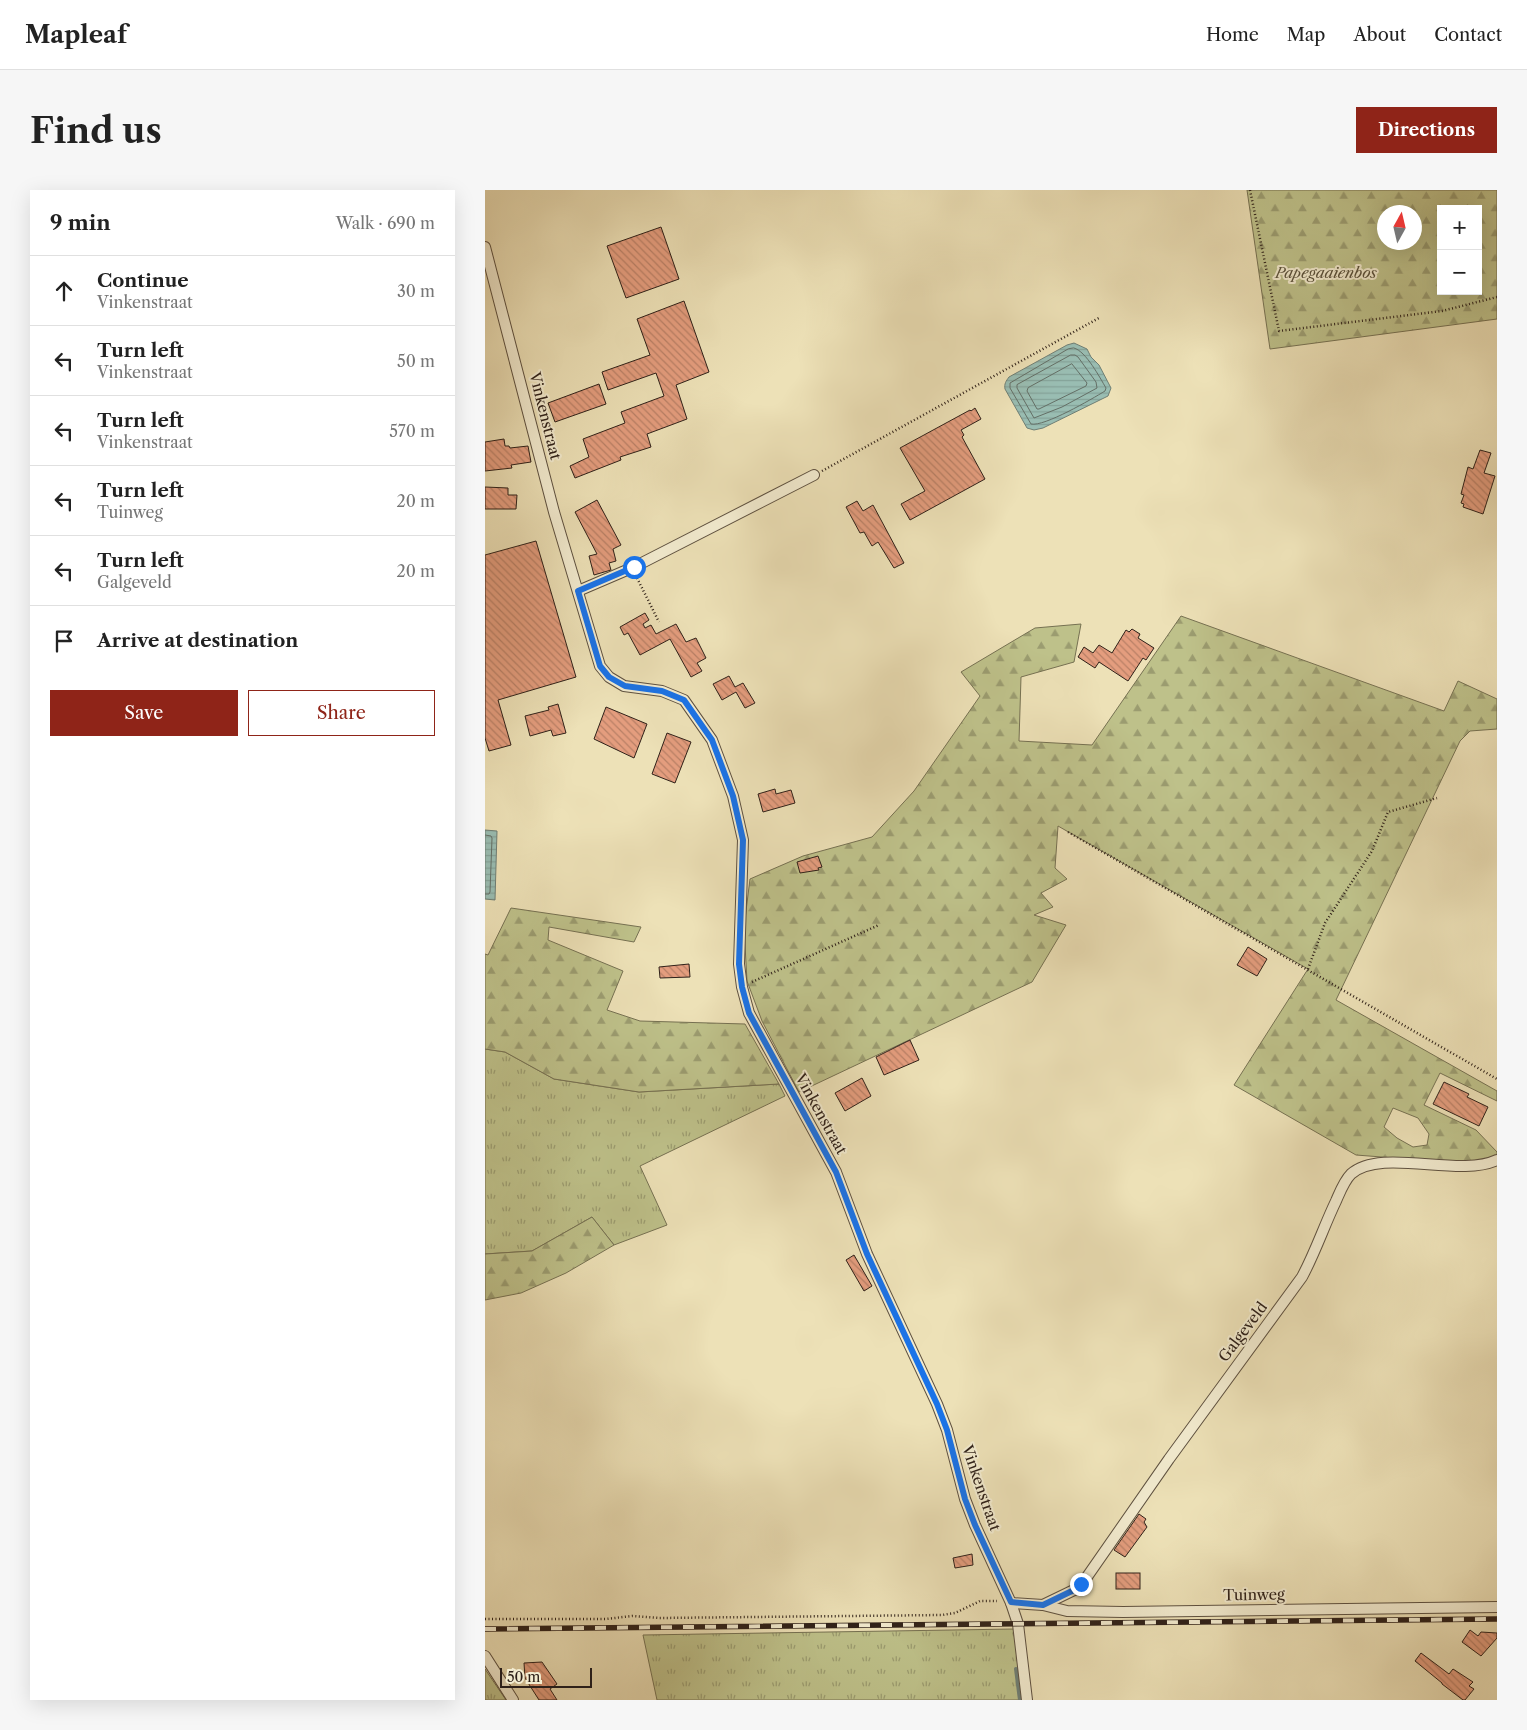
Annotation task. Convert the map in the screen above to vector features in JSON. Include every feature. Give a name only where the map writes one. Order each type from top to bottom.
[{"type":"street","name":"Vinkenstraat","points":[[485,247],[554,512],[600,666],[609,677],[625,686],[662,691],[684,700],[712,740],[733,796],[743,840],[739,964],[742,987],[749,1013],[822,1145],[841,1184],[867,1254],[937,1404],[947,1430],[965,1499],[1011,1602],[1018,1624],[1027,1700]]},
{"type":"street","points":[[578,591],[632,568],[814,475]]},
{"type":"street","name":"Galgeveld","points":[[1043,1605],[1074,1590],[1081,1584],[1169,1459],[1302,1278],[1312,1259],[1342,1187],[1351,1174],[1368,1166],[1383,1163],[1471,1167],[1497,1160]]},
{"type":"street","name":"Tuinweg","points":[[1011,1602],[1043,1605],[1067,1611],[1123,1612],[1497,1607]]},
{"type":"street","points":[[485,1656],[513,1700]]},
{"type":"path","points":[[1250,190],[1279,331],[1441,311],[1497,297]]},
{"type":"path","points":[[814,475],[1099,318]]},
{"type":"path","points":[[632,568],[659,622]]},
{"type":"path","points":[[1308,969],[1325,923],[1372,851],[1388,812],[1437,798]]},
{"type":"path","points":[[1068,832],[1497,1078]]},
{"type":"path","points":[[742,987],[879,925]]},
{"type":"path","points":[[485,1619],[606,1619],[632,1616],[669,1618],[942,1615],[955,1612],[980,1601],[1011,1602]]},
{"type":"green space","name":"Papegaaienbos","points":[[1247,190],[1497,190],[1497,319],[1270,349]]},
{"type":"green space","points":[[1181,616],[1444,711],[1458,681],[1497,699],[1497,729],[1470,731],[1460,741],[1336,1000],[1497,1091],[1497,1101],[1440,1073],[1424,1105],[1476,1130],[1497,1152],[1497,1155],[1486,1161],[1459,1163],[1356,1155],[1234,1085],[1308,969],[1058,826],[1055,868],[1067,879],[1041,893],[1053,907],[1034,915],[1066,925],[1032,982],[799,1092],[762,1021],[747,981],[744,927],[750,879],[803,856],[872,837],[914,791],[980,696],[961,672],[1035,628],[1081,624],[1074,662],[1021,677],[1019,741],[1092,745]],"holes":[[[1393,1108],[1418,1118],[1429,1134],[1427,1145],[1413,1147],[1397,1138],[1384,1127]]]},
{"type":"green space","points":[[511,908],[641,927],[634,942],[549,927],[548,940],[623,971],[607,1010],[640,1021],[745,1024],[779,1084],[639,1092],[554,1079],[505,1052],[485,1049],[485,954],[488,955]]},
{"type":"green space","points":[[485,1049],[505,1052],[554,1079],[639,1092],[779,1084],[785,1096],[640,1166],[667,1225],[614,1245],[592,1217],[532,1251],[485,1254]]},
{"type":"green space","points":[[592,1217],[614,1245],[566,1273],[521,1293],[485,1300],[485,1254],[532,1251]]},
{"type":"green space","points":[[1014,1629],[1022,1700],[657,1700],[643,1635]]},
{"type":"green space","points":[[485,1669],[506,1700],[485,1700]]},
{"type":"water","points":[[1074,343],[1087,349],[1091,357],[1099,365],[1111,388],[1108,396],[1043,428],[1034,430],[1027,428],[1005,389],[1006,381],[1009,377]]},
{"type":"water","points":[[485,830],[497,831],[495,900],[485,899]]},
{"type":"building","points":[[661,227],[679,279],[626,298],[607,246]]},
{"type":"building","points":[[684,301],[709,372],[676,385],[687,419],[647,434],[651,447],[620,457],[621,460],[575,478],[570,466],[589,457],[583,439],[625,423],[621,412],[664,396],[656,373],[608,390],[602,372],[650,355],[637,319]]},
{"type":"building","points":[[599,384],[606,404],[555,422],[548,403]]},
{"type":"building","points":[[975,408],[981,419],[961,430],[964,435],[962,437],[985,479],[910,520],[901,504],[925,491],[900,448]]},
{"type":"building","points":[[504,439],[505,446],[510,448],[528,446],[531,462],[511,465],[512,468],[485,471],[485,442]]},
{"type":"building","points":[[1480,450],[1491,453],[1484,473],[1495,476],[1483,514],[1463,507],[1464,504],[1461,503],[1464,495],[1461,494],[1468,467],[1473,469]]},
{"type":"building","points":[[485,487],[508,488],[508,495],[517,495],[516,509],[485,509]]},
{"type":"building","points":[[597,500],[621,545],[613,549],[616,561],[609,563],[611,570],[594,575],[589,556],[597,554],[575,512]]},
{"type":"building","points":[[857,501],[863,511],[873,505],[904,563],[894,568],[878,542],[872,546],[864,532],[860,533],[846,507]]},
{"type":"building","points":[[536,541],[576,677],[498,700],[511,745],[489,751],[485,738],[485,555]]},
{"type":"building","points":[[645,613],[649,620],[643,624],[645,628],[651,625],[656,634],[676,624],[686,642],[696,638],[706,658],[697,663],[702,671],[691,677],[670,639],[640,655],[628,633],[624,635],[620,627]]},
{"type":"building","points":[[1132,629],[1140,634],[1138,638],[1154,648],[1146,660],[1143,658],[1128,681],[1099,662],[1095,668],[1078,657],[1084,647],[1093,653],[1099,645],[1112,653],[1126,630],[1129,632]]},
{"type":"building","points":[[729,676],[735,687],[743,683],[755,703],[745,708],[736,692],[722,700],[713,684]]},
{"type":"building","points":[[558,704],[566,733],[553,736],[551,730],[530,736],[525,716],[549,710],[548,707]]},
{"type":"building","points":[[606,707],[647,724],[634,758],[594,739]]},
{"type":"building","points":[[667,733],[691,742],[675,783],[652,774]]},
{"type":"building","points":[[775,789],[776,794],[791,790],[795,803],[763,812],[758,794]]},
{"type":"building","points":[[818,856],[822,867],[818,868],[819,870],[800,873],[797,862]]},
{"type":"building","points":[[1248,947],[1267,959],[1257,976],[1237,965]]},
{"type":"building","points":[[689,964],[690,977],[660,978],[659,967]]},
{"type":"building","points":[[910,1040],[919,1060],[884,1075],[876,1057]]},
{"type":"building","points":[[862,1078],[871,1096],[845,1111],[835,1093]]},
{"type":"building","points":[[1444,1082],[1469,1094],[1467,1097],[1488,1107],[1479,1126],[1433,1104]]},
{"type":"building","points":[[854,1255],[872,1286],[864,1291],[846,1260]]},
{"type":"building","points":[[1139,1514],[1146,1519],[1144,1522],[1147,1527],[1125,1557],[1114,1550]]},
{"type":"building","points":[[972,1554],[973,1565],[955,1568],[953,1558]]},
{"type":"building","points":[[1116,1573],[1140,1573],[1140,1589],[1116,1589]]},
{"type":"building","points":[[1470,1630],[1478,1636],[1481,1632],[1497,1633],[1497,1638],[1481,1656],[1462,1642]]},
{"type":"building","points":[[1421,1653],[1449,1674],[1453,1669],[1473,1682],[1469,1686],[1474,1689],[1465,1700],[1442,1684],[1415,1661]]},
{"type":"building","points":[[542,1662],[557,1684],[550,1689],[557,1700],[539,1700],[525,1678],[524,1663]]},
{"type":"waterway","points":[[1016,1669],[1020,1700]]},
{"type":"railway","points":[[485,1629],[1497,1619]]},
{"type":"route","points":[[634,567],[578,591],[600,666],[609,677],[625,686],[662,691],[684,700],[712,740],[733,796],[743,840],[739,964],[742,987],[749,1013],[836,1172],[867,1254],[937,1404],[947,1430],[965,1499],[1011,1602],[1043,1605],[1074,1590],[1081,1584]]}]
